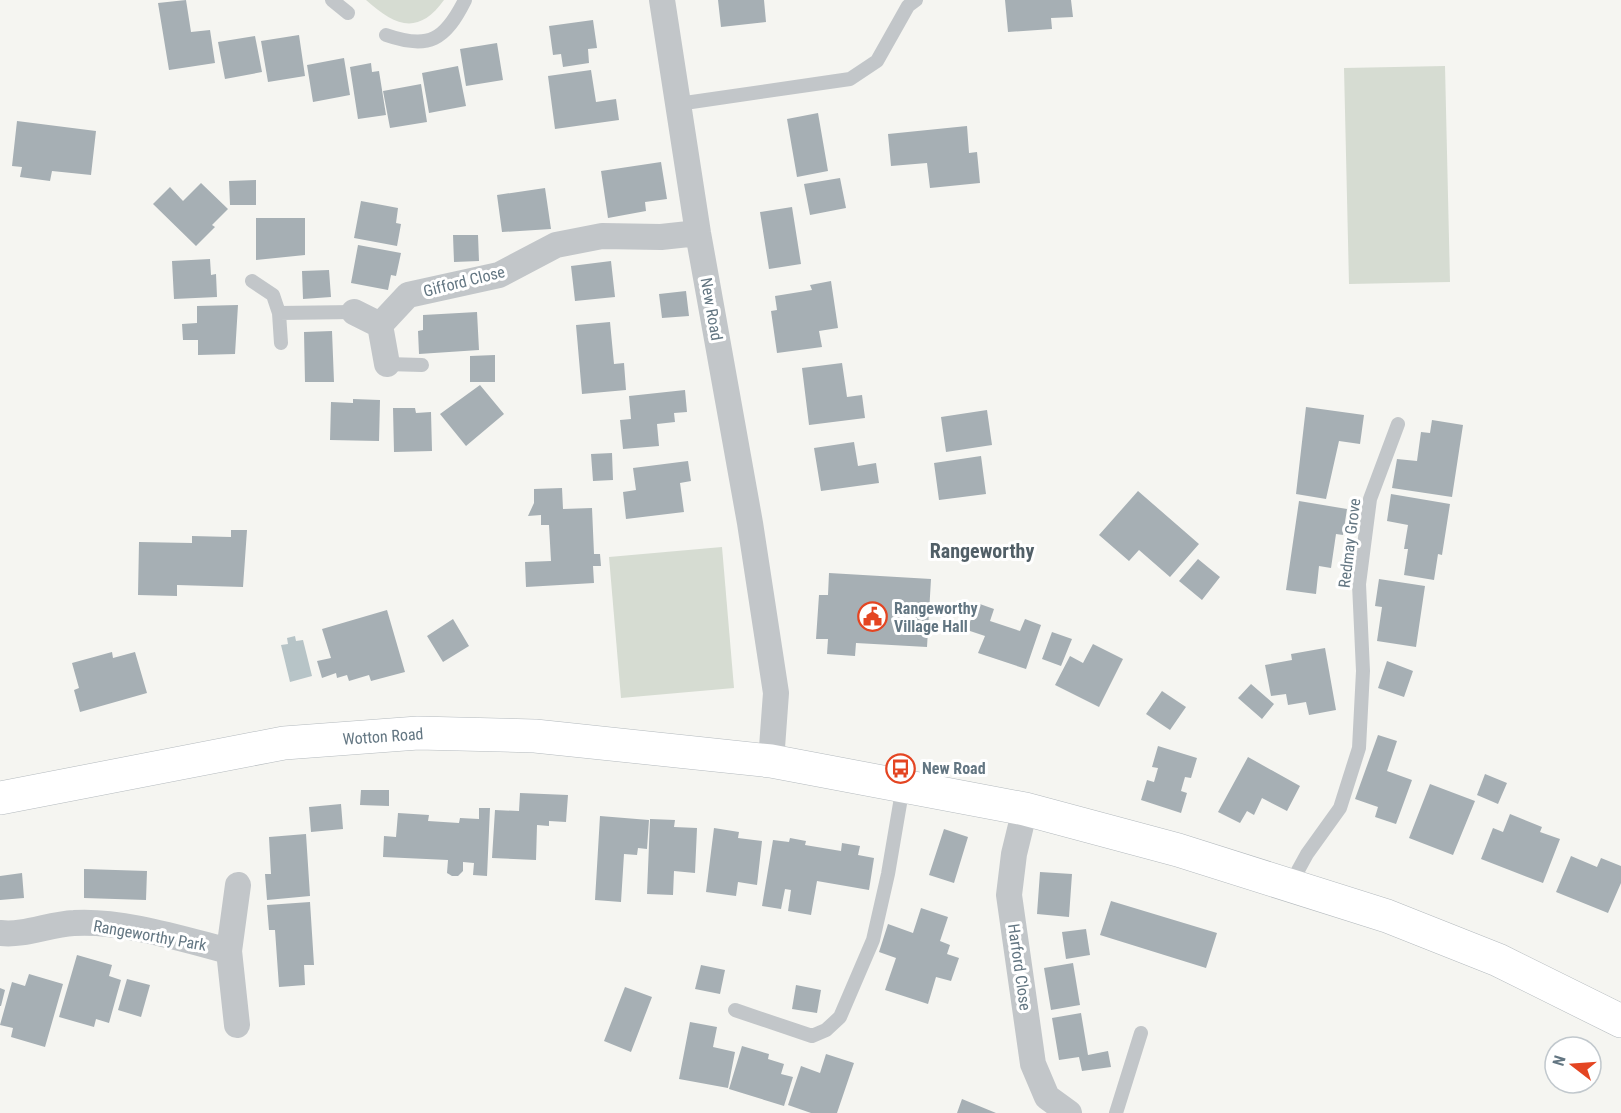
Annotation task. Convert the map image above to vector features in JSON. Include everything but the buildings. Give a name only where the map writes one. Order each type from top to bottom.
[{"type":"main road","name":"Wotton Road","points":[[0,798],[284,743],[417,733],[535,736],[771,760],[1025,809],[1178,850],[1387,916],[1498,960],[1621,1021]]},
{"type":"street","name":"New Road","points":[[662,0],[698,233],[750,523],[776,693],[771,760]]},
{"type":"street","name":"Gifford Close","points":[[380,325],[408,295],[500,275],[556,245],[602,236],[661,237],[698,233]]},
{"type":"street","points":[[354,312],[380,325],[387,364]]},
{"type":"street","name":"Harford Close","points":[[1025,809],[1014,854],[1010,895],[1033,1064],[1047,1097],[1069,1113]]},
{"type":"street","name":"Rangeworthy Park","points":[[237,1025],[230,951],[238,885]]},
{"type":"street","name":"Rangeworthy Park","points":[[0,933],[13,934],[73,923],[108,924],[230,951]]},
{"type":"lane","points":[[332,0],[348,13]]},
{"type":"lane","points":[[386,35],[411,44],[431,40],[453,23],[465,0]]},
{"type":"lane","points":[[678,104],[850,79],[877,61],[908,6],[916,0]]},
{"type":"lane","points":[[252,281],[273,295],[279,313],[281,343]]},
{"type":"lane","points":[[279,313],[354,312]]},
{"type":"lane","points":[[387,364],[422,365]]},
{"type":"lane","name":"Redmay Grove","points":[[1290,885],[1307,854],[1340,808],[1359,748],[1364,671],[1359,585],[1368,510],[1398,424]]},
{"type":"lane","points":[[735,1010],[812,1036],[826,1030],[840,1017],[873,940],[888,874],[903,784]]},
{"type":"lane","points":[[1116,1113],[1140,1033]]},
{"type":"shaded area","points":[[366,0],[444,0],[425,19],[416,23],[406,23],[387,16]]},
{"type":"shaded area","points":[[1445,66],[1450,282],[1349,284],[1344,68]]},
{"type":"shaded area","points":[[722,547],[734,688],[621,698],[609,557]]},
{"type":"shaded area","points":[[295,636],[296,641],[303,640],[312,676],[290,682],[281,645],[288,644],[287,638]]},
{"type":"place","name":"Rangeworthy Village Hall","points":[[873,617]]},
{"type":"place","name":"New Road","points":[[901,768]]},
{"type":"district","name":"Rangeworthy","points":[[982,551]]}]
